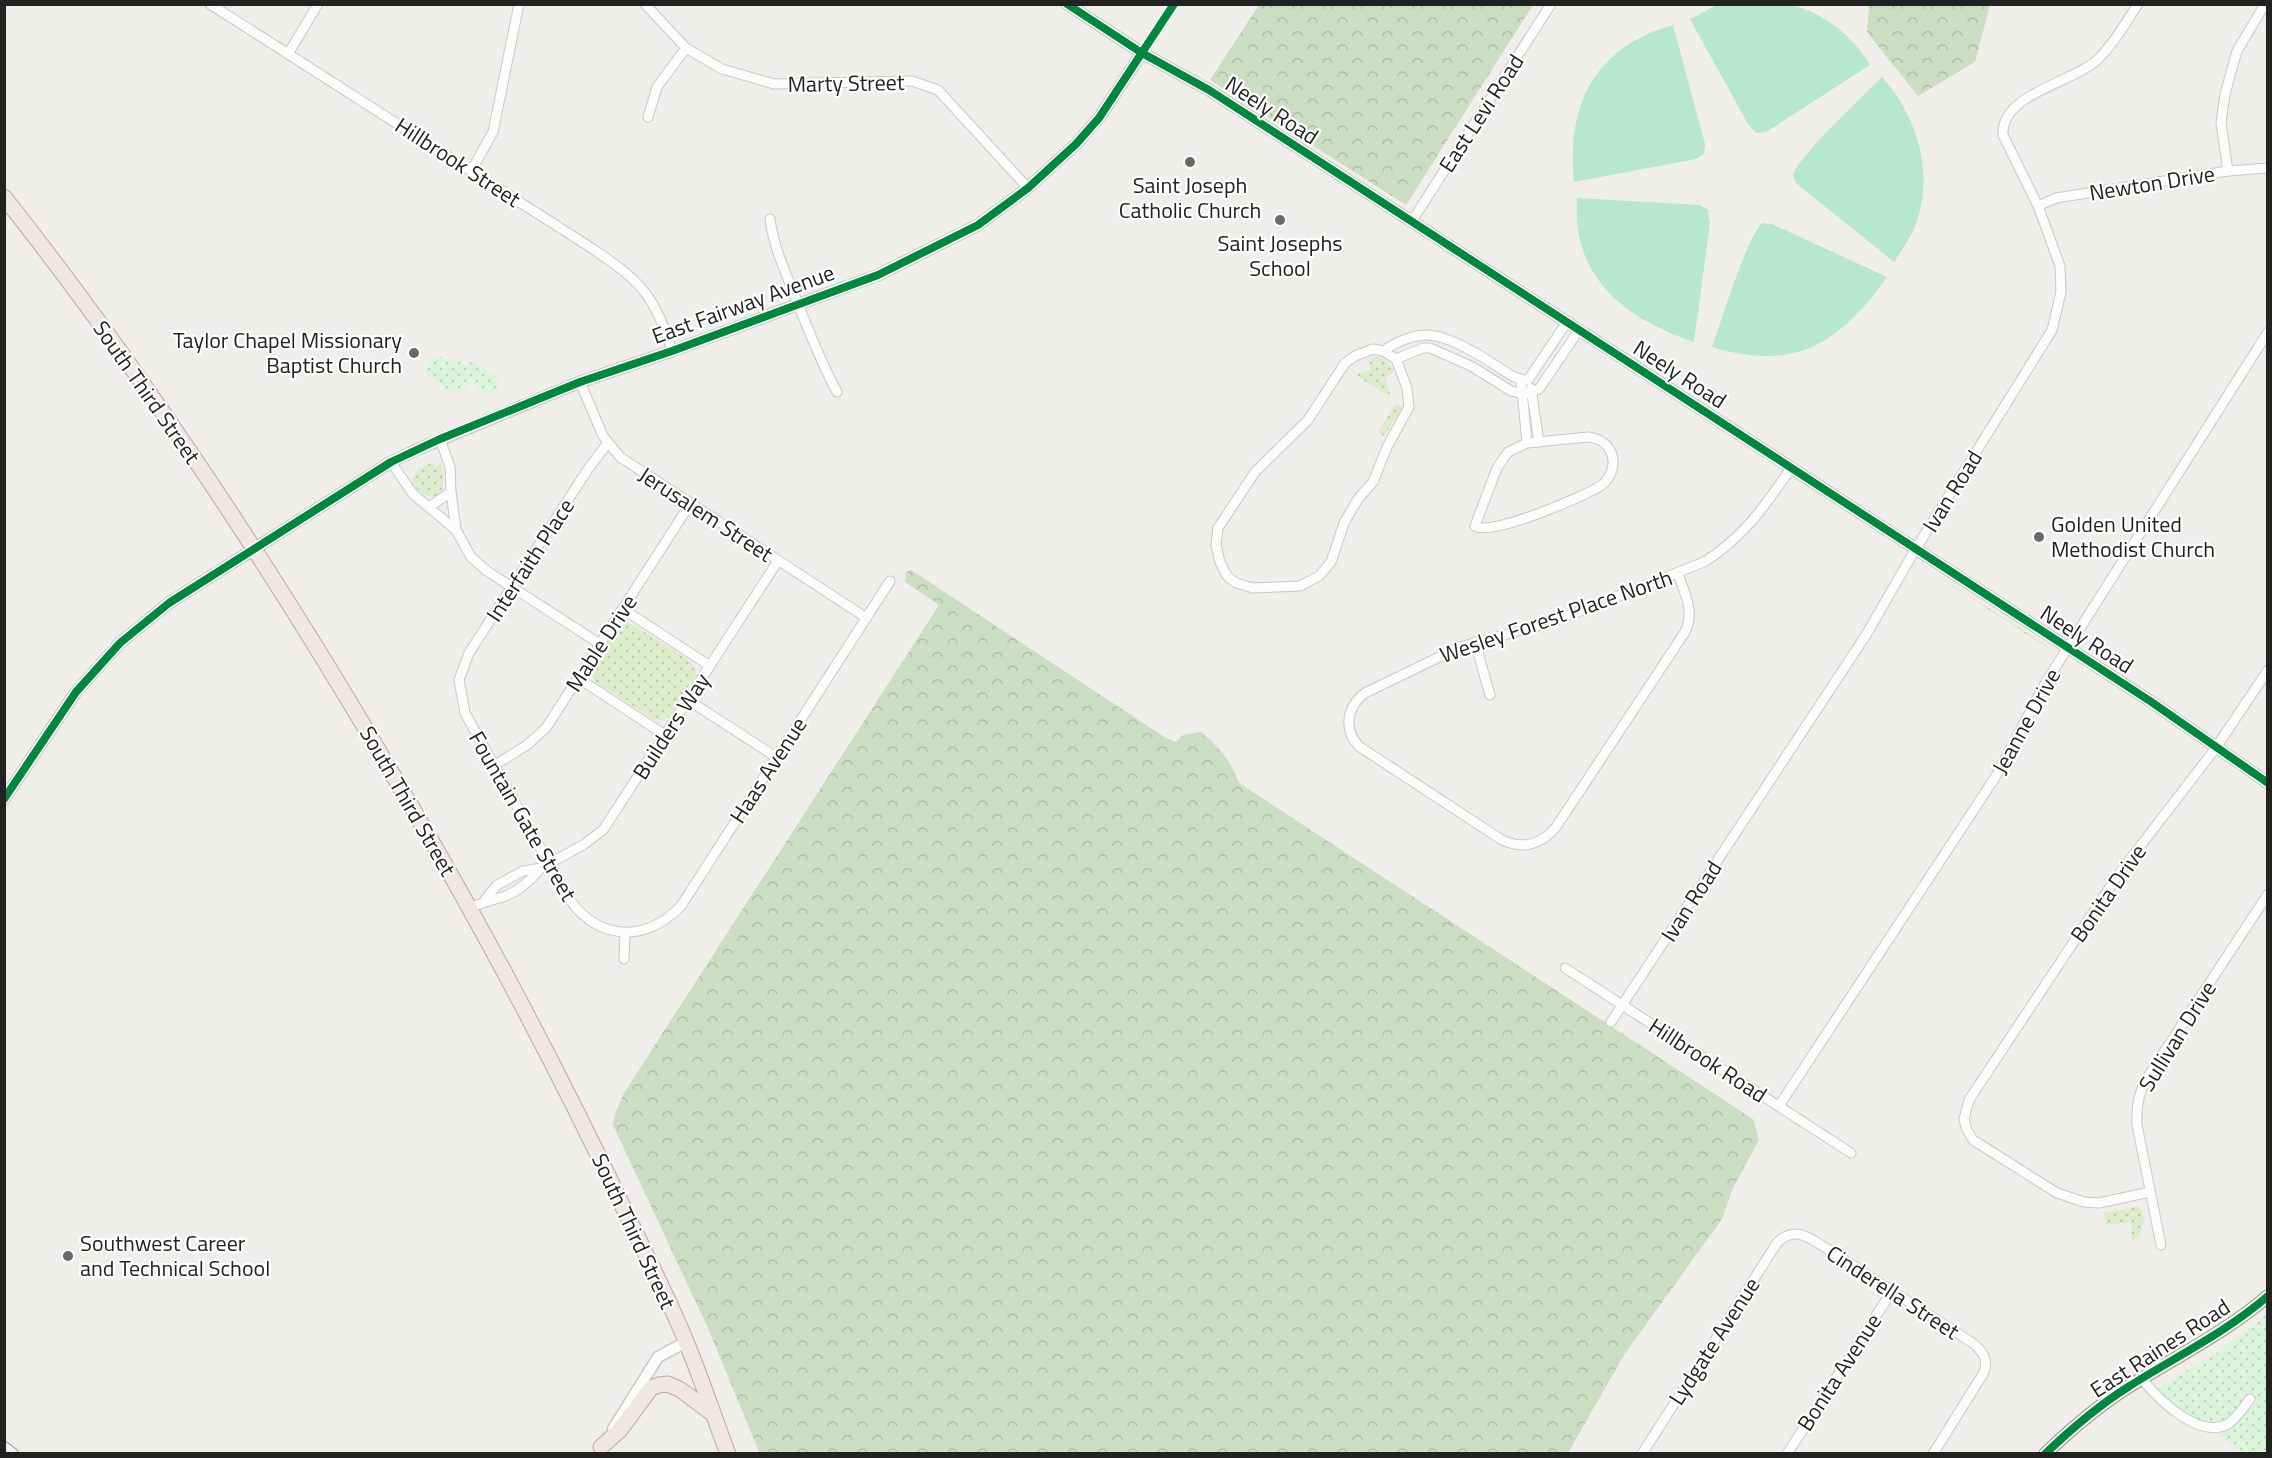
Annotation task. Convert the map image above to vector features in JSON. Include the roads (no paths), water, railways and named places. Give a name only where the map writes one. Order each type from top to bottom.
[{"type":"highway","name":"South Third Street","points":[[4,197],[50,255],[177,433],[255,549],[362,722],[471,908],[572,1099],[686,1342],[728,1454]]},
{"type":"highway","points":[[599,1450],[621,1430],[651,1388],[659,1385],[668,1384],[681,1390],[713,1414]]},
{"type":"main road","name":"East Raines Road","points":[[2044,1454],[2102,1405],[2222,1330],[2268,1296]]},
{"type":"main road","points":[[4,1448],[12,1454]]},
{"type":"street","name":"Hillbrook Street","points":[[210,4],[630,274],[657,310],[672,351]]},
{"type":"street","points":[[288,54],[318,4]]},
{"type":"street","points":[[471,171],[494,132],[519,4]]},
{"type":"street","name":"Marty Street","points":[[645,4],[686,48],[722,69],[774,84],[912,81],[938,90],[1028,188]]},
{"type":"street","name":"Neely Road","points":[[1067,4],[1142,53],[1209,90],[1412,221],[2150,701],[2268,783]]},
{"type":"street","name":"East Fairway Avenue","points":[[4,799],[76,692],[120,642],[169,603],[391,462],[440,439],[580,382],[672,351],[878,275],[978,225],[1028,188],[1076,144],[1099,118],[1174,4]]},
{"type":"street","name":"East Levi Road","points":[[1412,221],[1551,4]]},
{"type":"street","name":"Ivan Road","points":[[1611,1022],[1866,636],[1915,550],[2052,330],[2060,301],[2062,277],[2057,254],[2038,206],[2003,135],[2002,124],[2014,106],[2095,61],[2117,36],[2138,4]]},
{"type":"street","points":[[2228,171],[2221,123],[2225,94],[2237,51],[2265,4]]},
{"type":"street","points":[[648,117],[657,87],[686,48]]},
{"type":"street","name":"Newton Drive","points":[[2038,206],[2056,198],[2228,171],[2268,168]]},
{"type":"street","points":[[770,219],[772,237],[824,368],[837,392]]},
{"type":"street","points":[[1527,443],[1521,394],[1524,380],[1540,364],[1567,322]]},
{"type":"street","points":[[1396,359],[1423,348],[1430,348],[1481,372],[1505,388],[1521,394],[1539,389],[1579,330]]},
{"type":"street","name":"Jeanne Drive","points":[[1779,1106],[1996,776],[2067,648],[2268,332]]},
{"type":"street","points":[[1383,351],[1393,344],[1418,336],[1436,336],[1524,380],[1533,392],[1539,442]]},
{"type":"street","points":[[1373,350],[1383,351],[1396,359],[1407,388],[1409,406],[1387,447],[1373,482],[1358,499],[1344,523],[1335,554],[1327,568],[1319,576],[1300,586],[1253,588],[1236,583],[1224,571],[1216,545],[1218,528],[1240,492],[1261,465],[1308,420],[1345,363],[1355,356],[1373,350]]},
{"type":"street","points":[[1481,372],[1488,361]]},
{"type":"street","points":[[1540,364],[1551,372]]},
{"type":"street","name":"Jerusalem Street","points":[[580,382],[607,444],[624,461],[865,618]]},
{"type":"street","points":[[1588,437],[1599,439],[1608,446],[1614,470],[1608,480],[1598,488],[1563,503],[1513,523],[1483,530],[1477,528],[1475,525],[1497,468],[1508,452],[1527,443],[1588,437]]},
{"type":"street","points":[[440,439],[450,468],[456,530],[476,562],[600,644]]},
{"type":"street","name":"Interfaith Place","points":[[459,680],[466,659],[588,469],[607,444]]},
{"type":"street","points":[[391,462],[407,488],[456,530]]},
{"type":"street","name":"Wesley Forest Place North","points":[[1678,574],[1690,608],[1690,621],[1685,632],[1556,827],[1541,840],[1522,845],[1497,837],[1360,747],[1349,731],[1351,709],[1361,696],[1427,661],[1474,642],[1555,621],[1704,562],[1737,538],[1762,511],[1791,468]]},
{"type":"street","points":[[429,507],[451,492]]},
{"type":"street","name":"Mable Drive","points":[[495,765],[527,745],[542,732],[690,504]]},
{"type":"street","name":"Builders Way","points":[[471,908],[485,900],[497,885],[523,871],[546,866],[583,845],[603,830],[778,561]]},
{"type":"street","name":"Haas Avenue","points":[[625,933],[661,921],[681,906],[890,581]]},
{"type":"street","points":[[623,609],[710,666]]},
{"type":"street","points":[[1474,642],[1490,694]]},
{"type":"street","name":"Bonita Drive","points":[[2150,1192],[2099,1203],[2067,1198],[1980,1146],[1971,1137],[1965,1125],[1965,1110],[1969,1100],[2118,875],[2216,749],[2268,670]]},
{"type":"street","points":[[578,678],[665,735]]},
{"type":"street","name":"Fountain Gate Street","points":[[459,680],[465,713],[495,765],[546,866],[579,912],[605,928],[625,933]]},
{"type":"street","points":[[688,700],[776,757]]},
{"type":"street","name":"Sullivan Drive","points":[[2161,1245],[2136,1119],[2137,1103],[2142,1088],[2268,894]]},
{"type":"street","points":[[624,958],[625,933]]},
{"type":"street","name":"Hillbrook Road","points":[[1565,968],[1851,1153]]},
{"type":"street","name":"Cinderella Street","points":[[1790,1234],[1805,1234],[1974,1344],[1983,1353],[1986,1363],[1979,1381],[1934,1450]]},
{"type":"street","name":"Lydgate Avenue","points":[[1642,1454],[1777,1243],[1790,1234]]},
{"type":"street","name":"Bonita Avenue","points":[[1787,1454],[1892,1291]]},
{"type":"street","points":[[599,1450],[658,1357],[686,1342]]},
{"type":"street","name":"East Raines Road","points":[[2142,1378],[2154,1395],[2170,1408],[2201,1426],[2225,1426],[2234,1420],[2250,1399]]},
{"type":"street","points":[[1934,1450],[1946,1454]]},
{"type":"place","name":"Saint Joseph Catholic Church","points":[[1190,162]]},
{"type":"place","name":"Saint Josephs School","points":[[1280,220]]},
{"type":"place","name":"Taylor Chapel Missionary Baptist Church","points":[[414,353]]},
{"type":"place","name":"Golden United Methodist Church","points":[[2039,537]]},
{"type":"place","name":"Southwest Career and Technical School","points":[[68,1256]]}]
